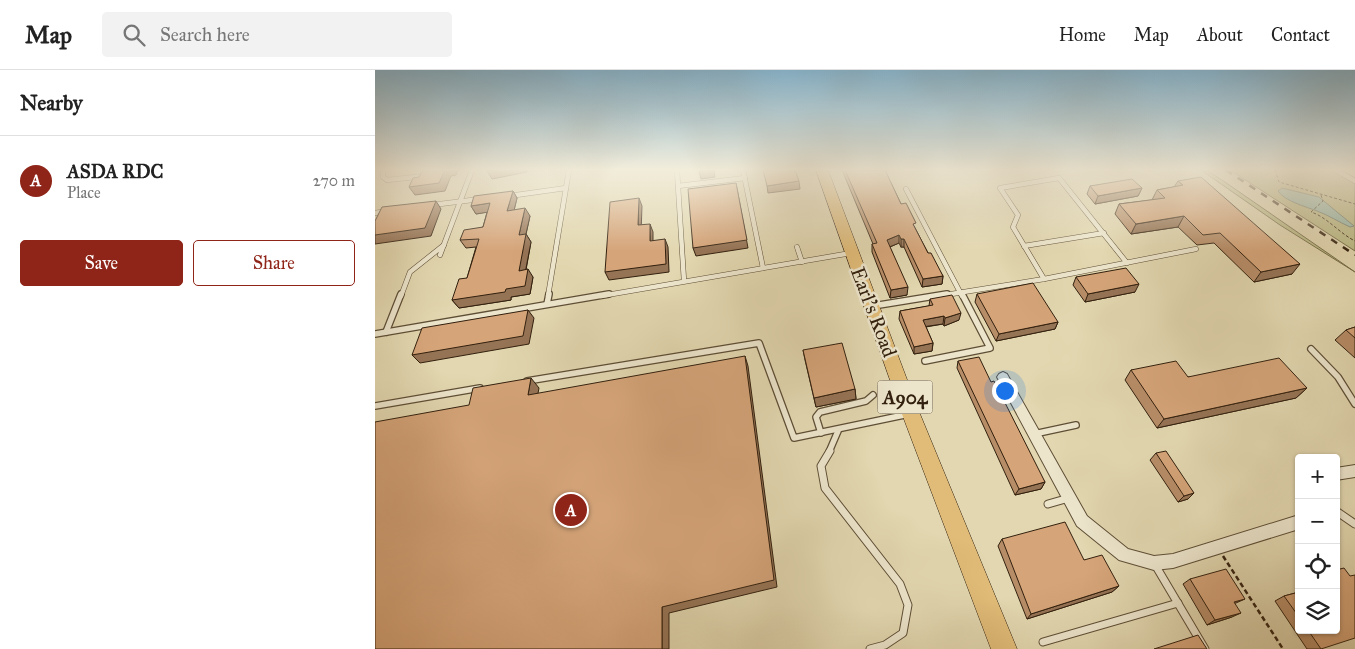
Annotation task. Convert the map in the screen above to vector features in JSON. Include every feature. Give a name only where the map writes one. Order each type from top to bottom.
[{"type":"main road","name":"Earl's Road","points":[[831,197],[851,253],[873,306],[911,414],[1004,649]]},
{"type":"main road","name":"Earl's Road","points":[[992,649],[994,622]]},
{"type":"street","points":[[1003,377],[1082,521],[1124,555],[1154,563],[1173,561],[1295,523]]},
{"type":"street","points":[[1340,473],[1355,471]]},
{"type":"lane","points":[[440,255],[462,197]]},
{"type":"lane","points":[[547,304],[565,197]]},
{"type":"lane","points":[[679,197],[684,281]]},
{"type":"lane","points":[[749,197],[763,268]]},
{"type":"lane","points":[[910,197],[990,348],[925,361]]},
{"type":"lane","points":[[1006,197],[1018,216],[1013,227],[1044,279]]},
{"type":"lane","points":[[1075,197],[1127,263]]},
{"type":"lane","points":[[422,207],[489,198]]},
{"type":"lane","points":[[375,213],[394,210]]},
{"type":"lane","points":[[1024,246],[1104,233]]},
{"type":"lane","points":[[386,332],[410,272],[444,245]]},
{"type":"lane","points":[[797,247],[801,262]]},
{"type":"lane","points":[[873,306],[1044,279],[1196,249]]},
{"type":"lane","points":[[375,334],[851,253]]},
{"type":"lane","points":[[523,382],[759,343],[793,438],[911,414]]},
{"type":"lane","points":[[1311,349],[1338,378],[1355,404]]},
{"type":"lane","points":[[375,406],[483,388]]},
{"type":"lane","points":[[821,433],[816,420],[820,412],[866,401],[873,394]]},
{"type":"lane","points":[[1034,434],[1076,425]]},
{"type":"lane","points":[[838,430],[833,446],[821,466],[825,488],[900,584],[908,605],[903,632],[885,644],[870,649]]},
{"type":"lane","points":[[1048,504],[1069,498]]},
{"type":"lane","points":[[1340,514],[1355,524]]},
{"type":"lane","points":[[1154,563],[1205,649]]},
{"type":"lane","points":[[1043,642],[1178,603]]},
{"type":"path","points":[[1322,197],[1323,201],[1311,212],[1320,215],[1340,233],[1355,241]]},
{"type":"path","points":[[1329,197],[1355,204]]},
{"type":"path","points":[[1217,548],[1283,649]]},
{"type":"green space","points":[[1240,197],[1247,197],[1355,272],[1280,225]]},
{"type":"green space","points":[[1272,197],[1355,197],[1355,251]]},
{"type":"shaded area","points":[[1284,197],[1319,197],[1354,226],[1350,227]]},
{"type":"building","points":[[474,197],[511,197],[507,211],[525,208],[519,235],[526,234],[519,271],[528,269],[525,286],[506,289],[505,292],[452,300],[459,279],[467,278],[479,239],[460,240],[464,230],[483,227],[490,203],[471,206]]},
{"type":"building","points":[[689,197],[739,197],[747,240],[693,248]]},
{"type":"building","points":[[857,197],[898,197],[901,204],[906,203],[916,223],[913,224],[943,276],[923,279],[904,239],[901,239],[899,235],[887,240],[908,287],[891,290],[872,244],[877,243]]},
{"type":"building","points":[[1224,197],[1300,264],[1261,272],[1220,233],[1203,235],[1184,216],[1136,224],[1119,204],[1165,198]]},
{"type":"building","points":[[639,198],[638,225],[650,224],[650,241],[665,239],[666,264],[605,272],[610,202]]},
{"type":"building","points":[[436,201],[425,228],[375,235],[375,221],[382,207]]},
{"type":"building","points":[[1126,268],[1139,284],[1088,294],[1076,277]]},
{"type":"building","points":[[1033,283],[1058,322],[999,334],[977,294]]},
{"type":"building","points":[[952,295],[961,313],[945,318],[944,316],[923,320],[933,343],[914,347],[900,311],[933,305],[930,299]]},
{"type":"building","points":[[528,310],[523,336],[412,355],[422,328]]},
{"type":"building","points":[[1355,327],[1355,338],[1346,330]]},
{"type":"building","points":[[842,343],[855,389],[814,398],[803,350]]},
{"type":"building","points":[[745,356],[774,580],[662,607],[662,649],[375,649],[375,422],[469,405],[473,388],[531,378],[528,395]]},
{"type":"building","points":[[979,357],[991,382],[994,381],[1045,482],[1019,489],[958,361]]},
{"type":"building","points":[[1279,358],[1307,388],[1164,419],[1131,370],[1176,361],[1188,377]]},
{"type":"building","points":[[1166,451],[1194,493],[1184,496],[1156,453]]},
{"type":"building","points":[[1065,522],[1084,560],[1102,555],[1119,586],[1031,614],[1002,539]]},
{"type":"building","points":[[1344,568],[1350,576],[1355,575],[1355,638],[1321,649],[1311,634],[1340,634],[1340,569]]},
{"type":"building","points":[[1226,569],[1245,599],[1234,602],[1241,613],[1215,620],[1190,579]]},
{"type":"building","points":[[1295,593],[1295,611],[1284,596]]},
{"type":"building","points":[[1198,635],[1207,649],[1154,649]]},
{"type":"railway","points":[[1267,197],[1355,255]]},
{"type":"place","name":"ASDA RDC","points":[[571,510]]}]
